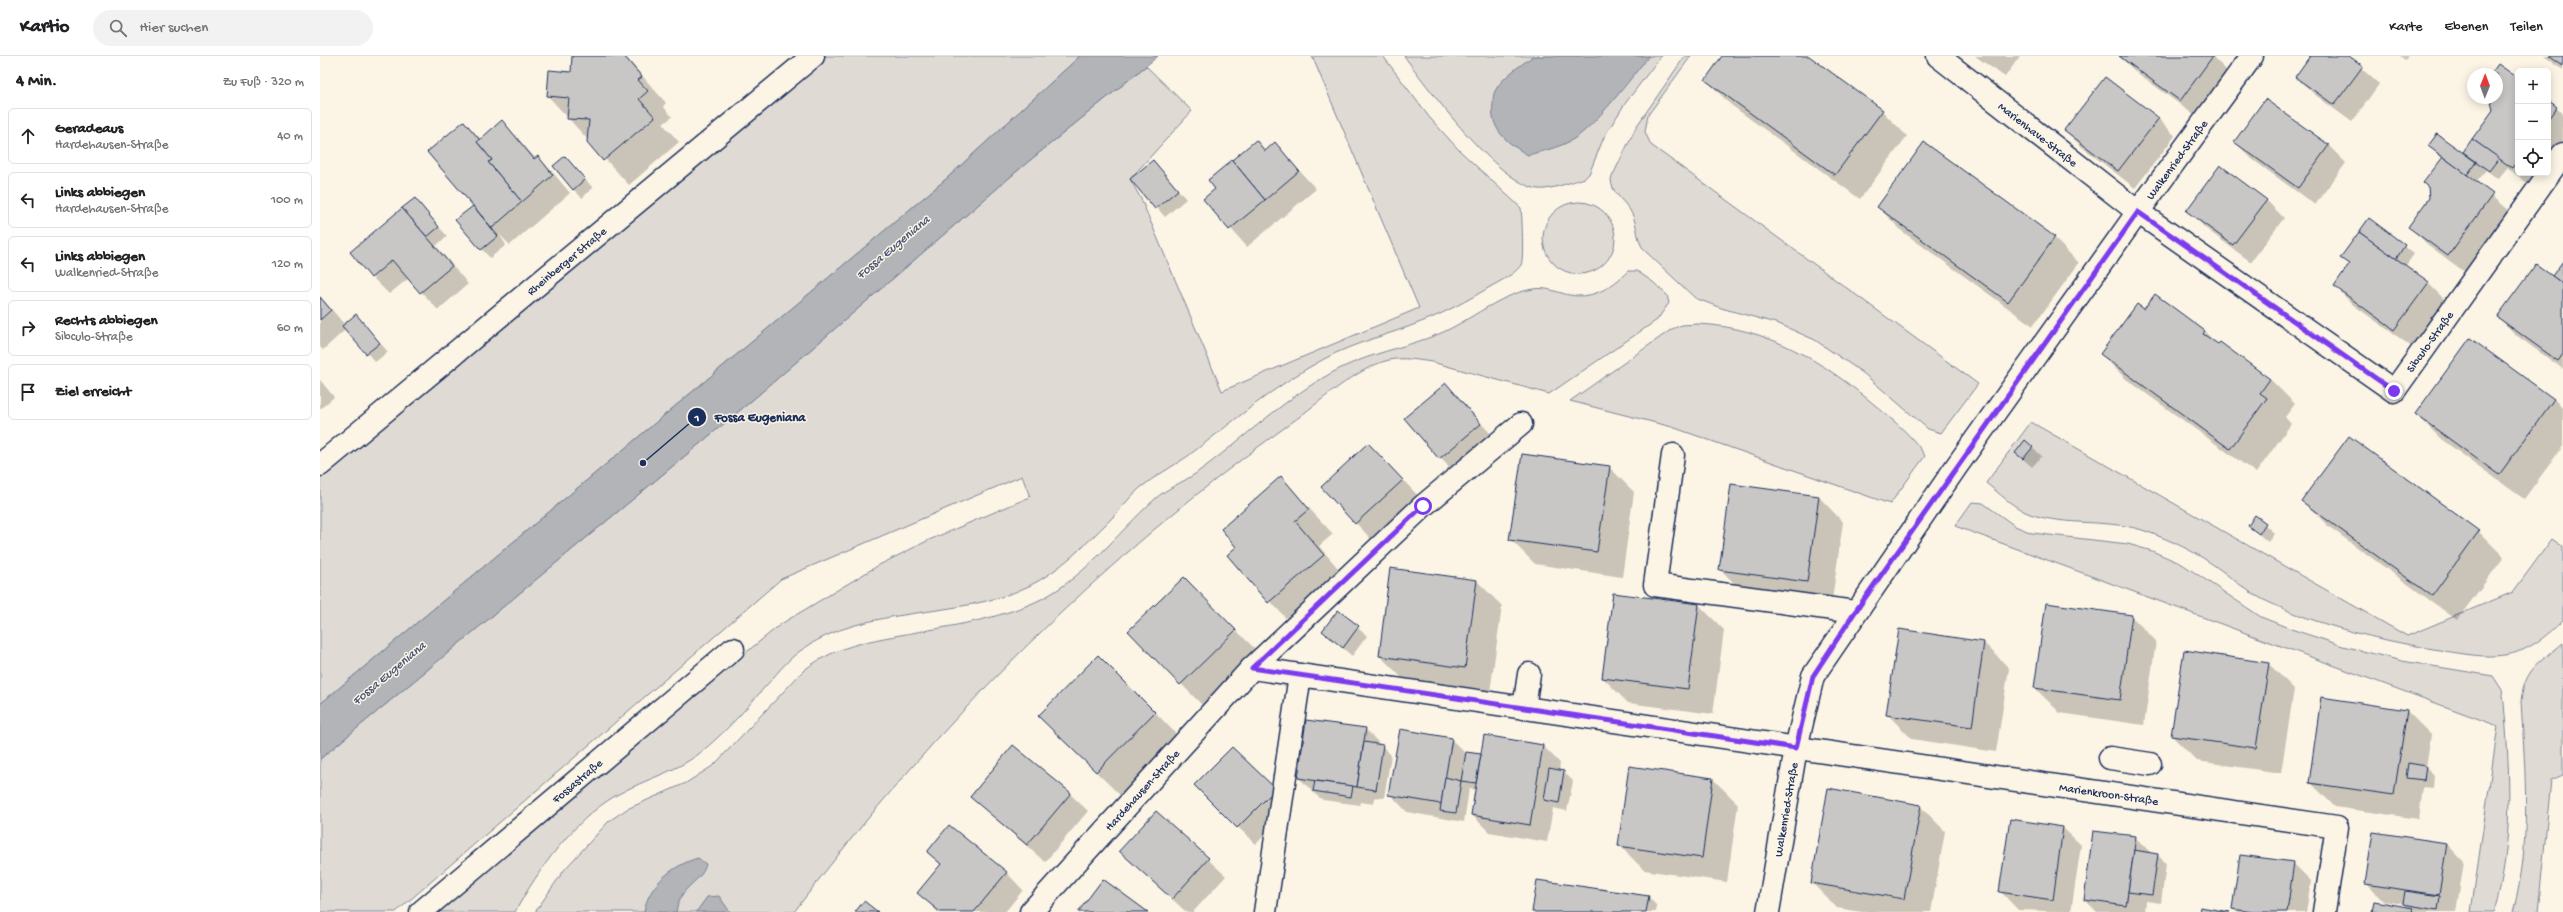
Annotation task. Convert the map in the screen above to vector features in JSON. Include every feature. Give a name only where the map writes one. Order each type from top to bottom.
[{"type":"street","name":"Rheinberger Straße","points":[[320,465],[813,56]]},
{"type":"street","name":"Marienhave-Straße","points":[[1938,56],[2138,212]]},
{"type":"street","name":"Walkenried-Straße","points":[[1768,912],[1796,748],[1813,676],[1855,612],[2138,212],[2252,56]]},
{"type":"street","name":"Sibculo-Straße","points":[[2138,212],[2394,391],[2563,154]]},
{"type":"street","name":"Hardehausen-Straße","points":[[1031,912],[1252,668],[1423,506],[1521,424]]},
{"type":"street","points":[[1673,455],[1655,586],[1855,612]]},
{"type":"street","name":"Fossastraße","points":[[421,912],[733,648]]},
{"type":"street","points":[[1252,668],[1796,748]]},
{"type":"street","points":[[1524,708],[1529,674]]},
{"type":"street","points":[[1265,912],[1300,675]]},
{"type":"street","name":"Marienkroon-Straße","points":[[1796,748],[2337,827],[2324,912]]},
{"type":"street","points":[[2110,758],[2150,764]]},
{"type":"shaded area","points":[[813,56],[1080,56],[946,179],[320,704],[320,465]]},
{"type":"shaded area","points":[[1312,56],[1383,56],[1429,117],[1459,150],[1521,208],[1522,262],[1518,269],[1511,275],[1448,310],[1409,327],[1360,343],[1336,353],[1288,380],[1254,404],[1188,456],[1140,488],[1091,539],[1071,557],[1040,580],[1029,586],[1001,597],[972,604],[882,619],[854,626],[826,636],[800,651],[786,664],[729,727],[696,756],[674,769],[638,784],[615,796],[585,819],[546,863],[515,912],[434,912],[657,725],[781,624],[879,565],[929,540],[1030,497],[1022,476],[781,579],[396,912],[320,912],[320,759],[756,397],[1023,166],[1146,66],[1192,111],[1130,179],[1141,199],[1222,391],[1419,308]]},
{"type":"shaded area","points":[[1404,56],[1661,56],[1624,105],[1604,137],[1589,174],[1585,178],[1554,187],[1538,189],[1521,183],[1503,170],[1484,153],[1465,133]]},
{"type":"shaded area","points":[[1685,56],[1691,56],[1648,115],[1645,132],[1651,145],[1978,384],[1941,433],[1928,429],[1863,373],[1815,340],[1779,324],[1721,308],[1695,298],[1641,246],[1632,214],[1613,189],[1611,179],[1636,127]]},
{"type":"shaded area","points":[[1579,202],[1599,208],[1609,218],[1615,238],[1609,258],[1599,268],[1579,274],[1559,268],[1549,258],[1543,238],[1549,218],[1559,208]]},
{"type":"shaded area","points":[[1628,271],[1637,271],[1653,282],[1667,295],[1669,303],[1657,320],[1549,394],[1432,362],[1405,359],[1389,360],[1376,364],[1351,378],[1221,475],[1153,530],[1087,588],[1024,649],[963,712],[904,777],[848,843],[794,912],[535,912],[565,869],[609,821],[627,809],[686,783],[714,765],[803,671],[816,662],[845,648],[875,640],[978,620],[1006,613],[1033,603],[1051,594],[1083,570],[1160,495],[1195,474],[1284,404],[1321,379],[1352,363],[1444,332],[1506,297],[1519,292],[1542,289],[1574,296],[1583,296],[1600,292],[1615,283]]},
{"type":"shaded area","points":[[1698,324],[1748,332],[1794,350],[1836,375],[1903,429],[1925,456],[1890,504],[1672,427],[1570,401],[1672,329],[1682,325]]},
{"type":"shaded area","points":[[2031,422],[2407,636],[2513,592],[2552,539],[2563,547],[2563,620],[2551,632],[2521,651],[2513,654],[2489,656],[2422,647],[2376,638],[2285,610],[2257,596],[2199,556],[2157,535],[2119,525],[2044,518],[2030,514],[2012,504],[1986,483]]},
{"type":"shaded area","points":[[1972,502],[1983,503],[2015,526],[2032,533],[2128,544],[2152,551],[2182,564],[2261,617],[2291,629],[2343,646],[2402,661],[2493,676],[2502,690],[2504,703],[2509,782],[2508,834],[2505,860],[2494,912],[2471,912],[2498,726],[1955,526]]},
{"type":"shaded area","points":[[2563,643],[2563,775],[2551,780],[2538,912],[2513,912],[2523,860],[2525,834],[2526,807],[2521,701],[2523,690],[2526,680],[2535,667]]},
{"type":"water","name":"Fossa Eugeniana","points":[[1080,56],[1158,56],[1023,166],[756,397],[320,759],[320,704],[946,179]]},
{"type":"water","points":[[1533,56],[1649,56],[1602,114],[1581,134],[1561,145],[1528,155],[1507,141],[1497,128],[1494,121],[1493,99],[1495,91],[1502,81]]},
{"type":"water","points":[[698,858],[706,864],[704,870],[682,895],[676,912],[644,912],[646,902],[651,893],[663,878],[671,871],[689,861]]},
{"type":"water","points":[[719,896],[730,912],[696,912],[707,897]]},
{"type":"building","points":[[572,56],[624,56],[642,77],[638,80],[648,91],[639,99],[655,117],[603,161],[587,142],[589,120],[567,119],[569,98],[547,96],[549,70],[571,72]]},
{"type":"building","points":[[1722,56],[1809,56],[1883,110],[1835,175],[1705,80]]},
{"type":"building","points":[[2119,56],[2213,56],[2180,101]]},
{"type":"building","points":[[2310,56],[2349,56],[2363,66],[2334,105],[2295,77]]},
{"type":"building","points":[[2549,56],[2563,56],[2563,66]]},
{"type":"building","points":[[2498,64],[2515,76],[2515,164],[2512,168],[2472,139],[2493,110],[2492,104],[2503,104],[2503,68],[2495,68]]},
{"type":"building","points":[[2105,77],[2159,118],[2118,171],[2064,130]]},
{"type":"building","points":[[2265,99],[2329,145],[2298,188],[2234,142]]},
{"type":"building","points":[[2551,102],[2557,107],[2551,115]]},
{"type":"building","points":[[502,120],[534,159],[538,156],[553,175],[522,202],[488,162],[492,160],[477,142]]},
{"type":"building","points":[[464,121],[479,139],[477,142],[492,160],[488,162],[522,202],[492,228],[427,152]]},
{"type":"building","points":[[2437,134],[2476,162],[2467,175],[2428,146]]},
{"type":"building","points":[[2472,139],[2499,158],[2489,171],[2463,152]]},
{"type":"building","points":[[1256,140],[1265,151],[1275,142],[1299,171],[1265,200],[1232,160]]},
{"type":"building","points":[[1924,142],[2055,237],[2008,302],[1877,207]]},
{"type":"building","points":[[565,156],[585,179],[573,190],[553,166]]},
{"type":"building","points":[[2443,157],[2493,194],[2448,256],[2408,227],[2429,198],[2428,187],[2423,183]]},
{"type":"building","points":[[1153,160],[1178,190],[1155,209],[1130,179]]},
{"type":"building","points":[[1232,160],[1265,200],[1229,230],[1203,199],[1215,189],[1208,180]]},
{"type":"building","points":[[2220,165],[2267,200],[2233,245],[2186,211]]},
{"type":"building","points":[[415,198],[439,227],[427,237],[402,208]]},
{"type":"building","points":[[473,206],[498,236],[481,250],[455,220]]},
{"type":"building","points":[[402,208],[452,266],[420,293],[392,260],[371,278],[350,252]]},
{"type":"building","points":[[2369,218],[2405,245],[2396,259],[2359,232]]},
{"type":"building","points":[[2359,232],[2429,282],[2394,330],[2334,286],[2349,264],[2340,258]]},
{"type":"building","points":[[2563,261],[2563,284],[2552,276]]},
{"type":"building","points":[[2536,264],[2563,284],[2563,354],[2558,361],[2497,317]]},
{"type":"building","points":[[2155,294],[2205,331],[2203,334],[2218,344],[2220,342],[2270,379],[2260,393],[2267,398],[2230,449],[2100,354],[2137,304],[2144,309]]},
{"type":"building","points":[[320,297],[331,310],[320,320]]},
{"type":"building","points":[[356,314],[380,343],[366,354],[342,326]]},
{"type":"building","points":[[2470,338],[2554,399],[2499,475],[2415,414]]},
{"type":"building","points":[[1446,383],[1481,424],[1439,459],[1404,418]]},
{"type":"building","points":[[2349,436],[2479,531],[2432,596],[2301,501]]},
{"type":"building","points":[[2025,440],[2033,447],[2023,459],[2015,453]]},
{"type":"building","points":[[1368,443],[1403,480],[1355,524],[1321,487]]},
{"type":"building","points":[[1522,454],[1610,466],[1597,552],[1509,540]]},
{"type":"building","points":[[1281,476],[1309,509],[1295,521],[1324,555],[1268,603],[1227,555],[1236,547],[1221,529]]},
{"type":"building","points":[[1731,484],[1819,496],[1807,582],[1719,570]]},
{"type":"building","points":[[2255,515],[2266,523],[2259,534],[2248,526]]},
{"type":"building","points":[[1390,568],[1477,580],[1465,668],[1379,656]]},
{"type":"building","points":[[1184,577],[1236,630],[1180,685],[1128,631]]},
{"type":"building","points":[[1613,593],[1699,604],[1688,689],[1602,678]]},
{"type":"building","points":[[2046,603],[2132,615],[2120,700],[2034,688]]},
{"type":"building","points":[[1338,610],[1359,626],[1343,648],[1322,631]]},
{"type":"building","points":[[1899,629],[1984,642],[1972,727],[1886,715]]},
{"type":"building","points":[[2184,650],[2269,663],[2256,748],[2171,736]]},
{"type":"building","points":[[1098,655],[1155,712],[1096,772],[1038,716]]},
{"type":"building","points":[[2321,697],[2407,710],[2394,795],[2309,783]]},
{"type":"building","points":[[1306,720],[1366,728],[1357,787],[1298,778]]},
{"type":"building","points":[[1400,729],[1452,738],[1441,804],[1388,795]]},
{"type":"building","points":[[1484,735],[1543,745],[1530,825],[1471,815]]},
{"type":"building","points":[[1364,742],[1383,745],[1376,790],[1357,787]]},
{"type":"building","points":[[1013,745],[1071,793],[1027,845],[970,797]]},
{"type":"building","points":[[1232,747],[1276,789],[1237,828],[1194,785]]},
{"type":"building","points":[[1466,752],[1481,754],[1476,783],[1461,781]]},
{"type":"building","points":[[2408,763],[2426,766],[2424,780],[2406,778]]},
{"type":"building","points":[[1629,766],[1713,778],[1702,858],[1618,846]]},
{"type":"building","points":[[1549,768],[1564,771],[1559,803],[1544,800]]},
{"type":"building","points":[[1445,777],[1461,781],[1456,813],[1440,811]]},
{"type":"building","points":[[1315,781],[1353,786],[1351,797],[1313,791]]},
{"type":"building","points":[[1828,788],[1921,805],[1904,899],[1811,883]]},
{"type":"building","points":[[1156,811],[1209,858],[1172,899],[1119,851]]},
{"type":"building","points":[[2010,819],[2063,827],[2053,900],[1999,892]]},
{"type":"building","points":[[949,825],[1007,872],[974,912],[940,912],[917,893],[941,864],[927,852]]},
{"type":"building","points":[[2093,831],[2136,836],[2126,906],[2084,900]]},
{"type":"building","points":[[2373,832],[2447,843],[2439,895],[2365,884]]},
{"type":"building","points":[[2134,850],[2158,854],[2152,895],[2128,892]]},
{"type":"building","points":[[2240,855],[2294,862],[2287,912],[2253,912],[2232,909]]},
{"type":"building","points":[[1103,879],[1148,912],[1078,912]]},
{"type":"building","points":[[1537,880],[1649,896],[1646,912],[1532,912]]},
{"type":"building","points":[[2405,891],[2440,896],[2438,910],[2403,904]]},
{"type":"building","points":[[864,901],[878,912],[855,912]]},
{"type":"building","points":[[2374,901],[2413,908],[2412,912],[2372,912]]},
{"type":"building","points":[[2200,907],[2230,912],[2199,912]]},
{"type":"place","name":"Fossa Eugeniana","points":[[643,463]]},
{"type":"route","points":[[1423,506],[1252,668],[1796,748],[1813,676],[1855,612],[1956,467],[2138,212],[2394,391]]}]
